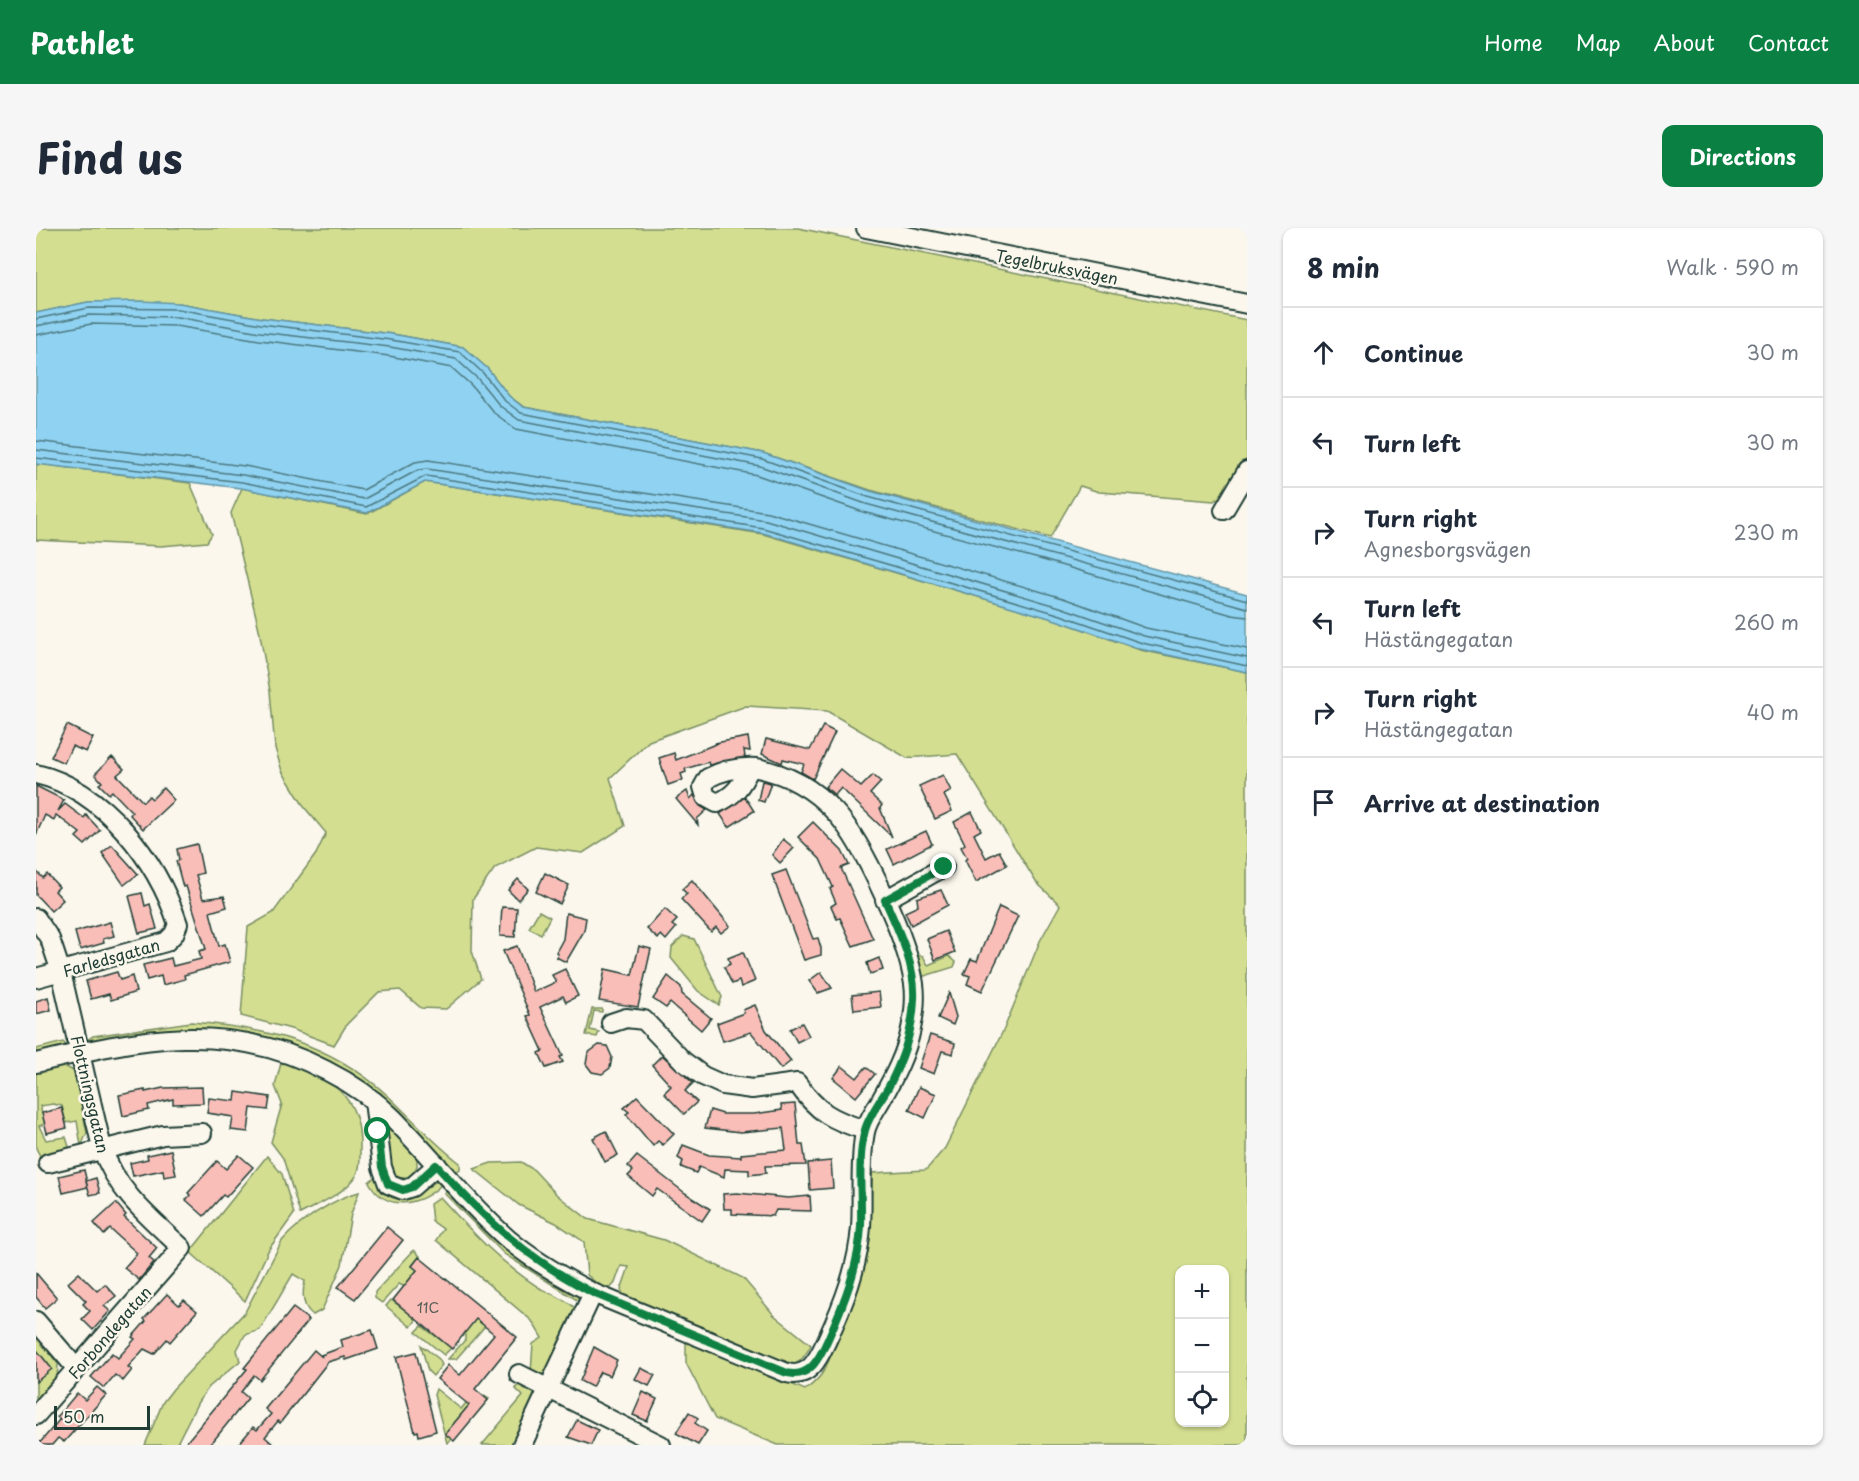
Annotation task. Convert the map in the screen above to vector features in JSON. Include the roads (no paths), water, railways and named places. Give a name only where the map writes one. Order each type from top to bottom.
[{"type":"street","name":"Tegelbruksvägen","points":[[866,228],[1247,304]]},
{"type":"street","points":[[1224,510],[1247,471]]},
{"type":"street","points":[[36,1063],[81,1052],[168,1037],[199,1036],[246,1041],[278,1049],[341,1078],[374,1101],[509,1240],[566,1279],[593,1293],[787,1373],[794,1375],[806,1372],[815,1364],[824,1348],[851,1282],[861,1229],[865,1130],[902,1059],[910,1033],[914,1006],[914,983],[906,952],[885,900],[843,821],[813,792],[776,773],[750,768]]},
{"type":"street","name":"Farledsgatan","points":[[36,774],[79,792],[125,833],[157,874],[177,924],[174,934],[166,942],[36,978]]},
{"type":"street","points":[[885,900],[944,867]]},
{"type":"street","name":"Flottningsgatan","points":[[36,918],[50,939],[61,972],[102,1148],[112,1174],[126,1194],[182,1248]]},
{"type":"street","points":[[611,1023],[626,1018],[644,1020],[683,1061],[703,1076],[723,1085],[752,1089],[797,1083],[818,1109],[847,1125],[865,1130]]},
{"type":"street","points":[[374,1101],[382,1167],[388,1184],[403,1190],[412,1187],[436,1165]]},
{"type":"street","points":[[48,1163],[163,1135],[202,1133]]},
{"type":"street","name":"Forbondegatan","points":[[36,1415],[182,1248]]},
{"type":"street","points":[[522,1445],[593,1293]]},
{"type":"street","points":[[36,1321],[76,1369]]},
{"type":"street","points":[[519,1374],[661,1445]]},
{"type":"water","points":[[88,302],[179,303],[262,318],[392,334],[463,347],[488,369],[509,396],[523,407],[763,453],[870,491],[1247,594],[1247,672],[1140,649],[1056,620],[763,533],[425,482],[367,513],[241,488],[36,464],[36,313]]}]
